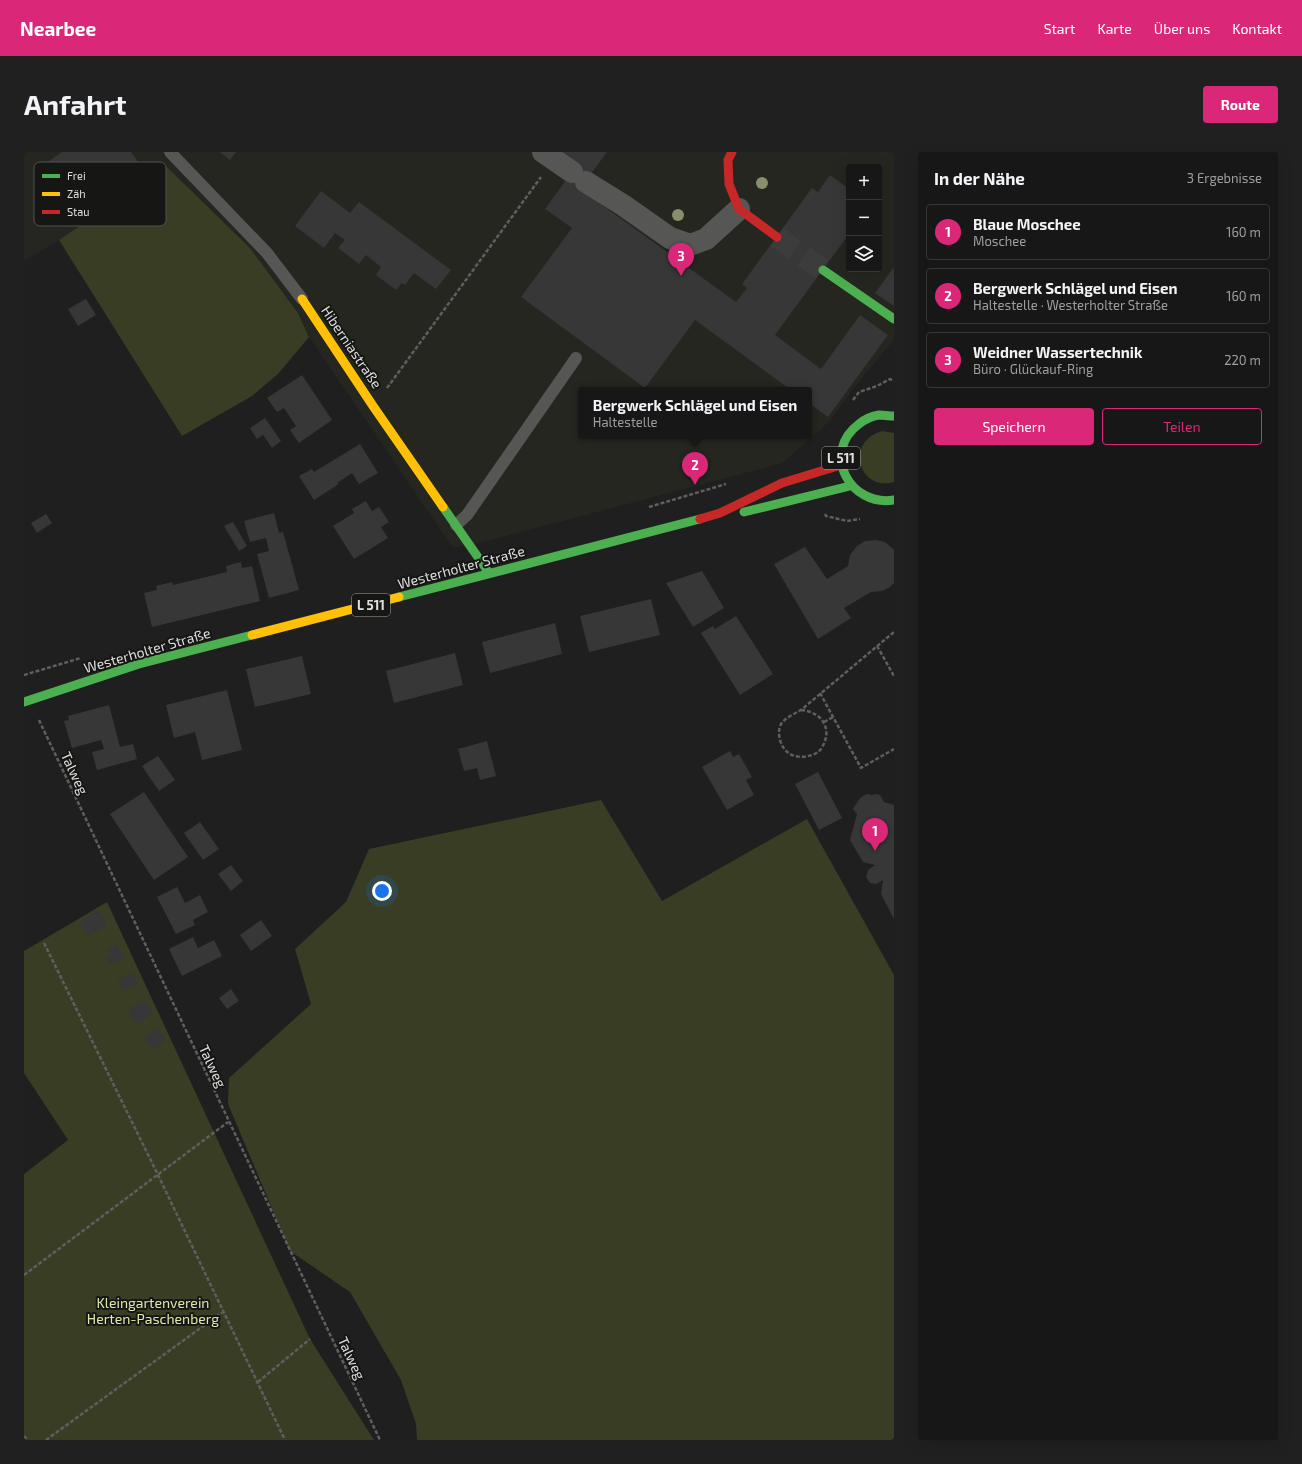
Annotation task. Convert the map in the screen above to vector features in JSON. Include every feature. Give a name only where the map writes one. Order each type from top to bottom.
[{"type":"main road","points":[[732,152],[728,160],[729,184],[739,209],[777,236]]},
{"type":"main road","points":[[823,270],[894,319]]},
{"type":"main road","name":"Hiberniastraße","points":[[302,299],[373,406],[490,573]]},
{"type":"main road","name":"L 511","points":[[892,411],[863,420],[852,428],[843,445],[841,452],[841,465],[846,480],[850,486],[865,498],[884,502],[894,500]]},
{"type":"main road","name":"Westerholter Straße","points":[[27,691],[138,664],[720,513],[782,483],[841,465]]},
{"type":"main road","name":"Westerholter Straße","points":[[720,513],[740,513],[850,486]]},
{"type":"street","points":[[549,156],[670,238],[690,245],[706,239],[739,209]]},
{"type":"lane","name":"Hiberniastraße","points":[[170,152],[267,253],[302,299]]},
{"type":"lane","points":[[456,525],[467,515],[576,358]]},
{"type":"path","points":[[373,406],[549,156]]},
{"type":"path","points":[[800,710],[810,711],[818,715],[824,722],[826,731],[820,750],[812,755],[802,757],[792,755],[785,751],[780,743],[779,734],[781,724],[894,632]]},
{"type":"path","points":[[877,646],[894,676]]},
{"type":"path","points":[[24,676],[27,691]]},
{"type":"path","name":"Talweg","points":[[27,691],[228,1122],[380,1440]]},
{"type":"path","points":[[820,693],[861,768],[894,749]]},
{"type":"path","points":[[824,722],[833,717]]},
{"type":"path","points":[[44,943],[224,1311],[285,1440]]},
{"type":"path","points":[[24,1275],[228,1122]]},
{"type":"path","points":[[46,1440],[224,1311]]},
{"type":"path","points":[[258,1382],[310,1339]]},
{"type":"path","points":[[24,1436],[27,1440]]},
{"type":"shaded area","points":[[24,152],[894,152],[894,340],[853,389],[830,421],[812,437],[812,387],[578,387],[578,439],[810,439],[783,463],[483,542],[453,548],[309,337],[298,313],[250,248],[166,168],[166,162],[34,162],[34,226],[80,226],[24,261]]},
{"type":"green space","points":[[166,168],[250,248],[298,313],[309,337],[278,374],[252,396],[182,436],[59,240],[80,226],[166,226]]},
{"type":"green space","points":[[882,431],[894,433],[894,482],[882,483],[872,480],[865,473],[861,464],[860,455],[863,445],[870,437]]},
{"type":"green space","points":[[601,800],[662,901],[807,819],[894,975],[894,1440],[417,1440],[416,1424],[401,1380],[350,1292],[290,1251],[228,1104],[229,1078],[311,1004],[295,949],[346,902],[369,849]]},
{"type":"green space","name":"Kleingartenverein Herten-Paschenberg","points":[[107,902],[310,1339],[374,1440],[24,1440],[24,1174],[68,1140],[24,1073],[24,951]]},
{"type":"building","points":[[62,152],[131,152],[138,162],[48,162]]},
{"type":"building","points":[[220,152],[236,152],[230,160]]},
{"type":"building","points":[[559,152],[607,152],[580,189],[736,302],[747,288],[742,284],[812,188],[818,192],[830,175],[846,187],[846,238],[775,335],[821,369],[860,315],[888,335],[828,417],[812,405],[812,387],[787,387],[695,320],[646,387],[644,387],[521,297],[572,228],[545,209],[577,165]]},
{"type":"building","points":[[321,191],[350,213],[359,202],[451,270],[436,289],[414,273],[405,285],[402,283],[396,290],[376,275],[381,267],[366,255],[359,264],[338,248],[345,240],[335,233],[324,248],[295,226]]},
{"type":"building","points":[[894,267],[894,306],[875,293]]},
{"type":"building","points":[[86,299],[96,315],[78,326],[68,309]]},
{"type":"building","points":[[302,375],[332,420],[299,443],[290,430],[296,426],[284,408],[277,412],[267,398]]},
{"type":"building","points":[[265,418],[281,441],[272,448],[263,435],[257,439],[250,428]]},
{"type":"building","points":[[360,444],[378,473],[359,484],[352,473],[337,483],[339,484],[314,500],[299,476],[312,469],[314,472]]},
{"type":"building","points":[[366,501],[372,511],[379,507],[389,522],[381,527],[388,538],[354,559],[333,526],[354,513],[352,509]]},
{"type":"building","points":[[274,513],[279,533],[283,532],[299,590],[269,598],[257,554],[269,551],[266,538],[250,542],[244,521]]},
{"type":"building","points":[[46,514],[52,523],[37,533],[31,523]]},
{"type":"building","points":[[233,522],[247,546],[239,551],[224,526]]},
{"type":"building","points":[[876,540],[885,542],[894,550],[894,583],[882,591],[871,592],[844,608],[851,618],[818,639],[774,564],[805,547],[827,579],[848,566],[850,555],[857,546],[865,541]]},
{"type":"building","points":[[241,562],[242,568],[252,566],[260,601],[152,627],[144,593],[157,590],[156,586],[172,582],[173,585],[227,572],[226,566]]},
{"type":"building","points":[[702,571],[724,608],[693,627],[666,583]]},
{"type":"building","points":[[651,599],[660,635],[589,652],[580,616]]},
{"type":"building","points":[[736,616],[773,674],[740,695],[701,633],[713,626],[715,629]]},
{"type":"building","points":[[555,623],[562,654],[490,673],[482,642]]},
{"type":"building","points":[[455,653],[463,685],[394,703],[386,671]]},
{"type":"building","points":[[302,656],[311,694],[255,707],[246,669]]},
{"type":"building","points":[[227,690],[242,750],[202,760],[195,732],[174,738],[166,705]]},
{"type":"building","points":[[109,705],[120,747],[133,744],[137,759],[97,770],[92,752],[104,749],[101,740],[72,748],[64,721],[69,720],[68,716]]},
{"type":"building","points":[[487,741],[496,776],[480,780],[477,768],[464,771],[458,749]]},
{"type":"building","points":[[730,751],[733,757],[739,754],[752,777],[746,780],[754,795],[727,810],[702,767]]},
{"type":"building","points":[[158,756],[175,780],[159,791],[142,766]]},
{"type":"building","points":[[818,772],[842,818],[819,830],[795,784]]},
{"type":"building","points":[[144,792],[188,857],[154,880],[110,814]]},
{"type":"building","points":[[867,794],[880,795],[884,802],[894,805],[894,919],[881,894],[883,880],[876,884],[870,883],[866,877],[868,870],[875,865],[863,862],[850,840],[857,814],[853,809],[860,798]]},
{"type":"building","points":[[200,822],[219,849],[203,860],[184,833]]},
{"type":"building","points":[[231,865],[243,881],[231,891],[218,874]]},
{"type":"building","points":[[177,887],[185,903],[200,895],[208,912],[193,920],[195,925],[176,934],[157,897]]},
{"type":"building","points":[[98,910],[107,925],[89,936],[80,921]]},
{"type":"building","points":[[261,920],[272,936],[251,951],[240,935]]},
{"type":"building","points":[[193,937],[198,948],[214,940],[222,956],[182,976],[169,949]]},
{"type":"building","points":[[116,944],[124,957],[111,965],[106,958],[111,955],[108,949]]},
{"type":"building","points":[[133,973],[138,984],[123,991],[118,980]]},
{"type":"building","points":[[231,989],[239,1001],[227,1009],[219,998]]},
{"type":"building","points":[[144,1000],[153,1013],[137,1024],[128,1010]]},
{"type":"building","points":[[158,1028],[166,1040],[152,1049],[144,1037]]},
{"type":"tunnel","points":[[777,237],[823,270]]},
{"type":"traffic: fast","points":[[823,270],[894,319]]},
{"type":"traffic: fast","points":[[894,416],[881,415],[868,418],[863,421],[848,436],[842,449],[842,462],[845,475],[853,486],[864,495],[878,500],[894,500]]},
{"type":"traffic: fast","points":[[744,512],[850,486]]},
{"type":"traffic: fast","points":[[443,507],[489,573]]},
{"type":"traffic: fast","points":[[399,597],[700,519]]},
{"type":"traffic: fast","points":[[24,702],[139,664],[252,635]]},
{"type":"traffic: slow","points":[[302,299],[373,406],[443,507]]},
{"type":"traffic: slow","points":[[252,635],[399,597]]},
{"type":"traffic: jam","points":[[732,152],[728,160],[729,184],[739,209],[777,237]]},
{"type":"traffic: jam","points":[[700,519],[720,513],[782,483],[841,465]]},
{"type":"place","name":"Weidner Wassertechnik","points":[[681,276]]},
{"type":"place","name":"Bergwerk Schlägel und Eisen","points":[[695,485]]},
{"type":"place","name":"Blaue Moschee","points":[[875,851]]}]
